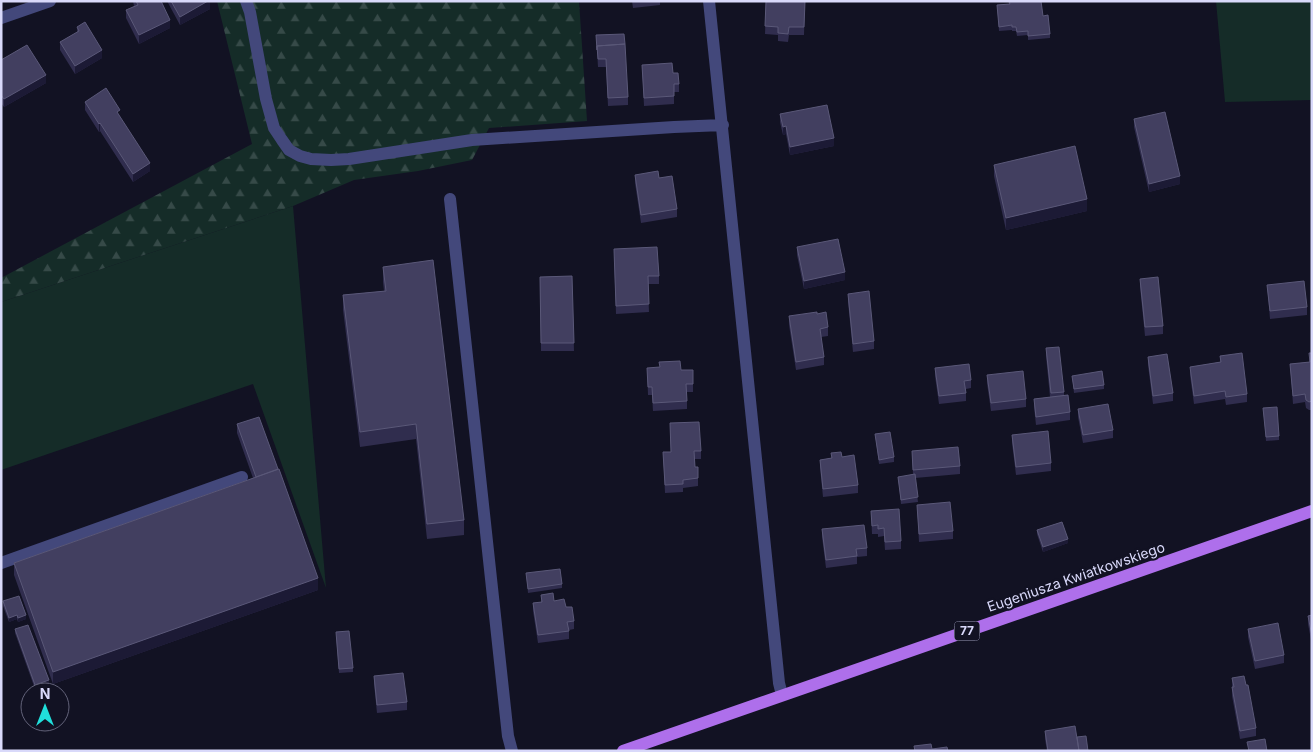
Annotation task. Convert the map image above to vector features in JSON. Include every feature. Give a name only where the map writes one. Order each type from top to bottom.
[{"type":"main road","name":"Eugeniusza Kwiatkowskiego","points":[[622,751],[639,748],[782,695],[1312,510]]},
{"type":"street","points":[[246,1],[250,12],[266,99],[274,128],[289,150],[311,159],[349,159],[472,140],[674,126],[722,125]]},
{"type":"street","points":[[709,1],[779,683],[782,695]]},
{"type":"street","points":[[1,18],[41,3]]},
{"type":"street","points":[[450,199],[507,726],[512,751]]},
{"type":"street","points":[[1,563],[242,477]]},
{"type":"green space","points":[[217,1],[579,1],[587,121],[489,128],[472,160],[418,171],[354,180],[293,206],[1,302],[1,278],[252,144]]},
{"type":"green space","points":[[1216,1],[1312,1],[1312,100],[1225,102]]},
{"type":"green space","points":[[293,206],[326,588],[253,384],[1,470],[1,302]]},
{"type":"building","points":[[136,1],[161,1],[170,20],[139,35],[126,10],[138,5]]},
{"type":"building","points":[[171,1],[208,1],[180,17]]},
{"type":"building","points":[[766,1],[805,1],[804,27],[789,27],[788,34],[778,33],[778,27],[765,26]]},
{"type":"building","points":[[1041,1],[1043,16],[1048,15],[1050,34],[1028,36],[1028,31],[1017,32],[1016,27],[1012,27],[1012,25],[999,27],[997,5],[1010,4],[1009,2]]},
{"type":"building","points":[[85,22],[102,50],[75,66],[60,42],[79,31],[77,27]]},
{"type":"building","points":[[624,34],[625,44],[597,46],[597,50],[596,35]]},
{"type":"building","points":[[625,44],[628,97],[608,98],[606,59],[598,59],[597,46]]},
{"type":"building","points":[[27,45],[46,75],[4,99],[1,95],[1,60]]},
{"type":"building","points":[[672,63],[673,73],[678,73],[679,84],[674,84],[674,96],[644,98],[642,65]]},
{"type":"building","points":[[106,88],[120,110],[117,112],[150,163],[133,174],[85,102]]},
{"type":"building","points":[[827,105],[834,138],[790,147],[786,126],[783,127],[780,114]]},
{"type":"building","points":[[1165,112],[1180,176],[1149,184],[1134,119]]},
{"type":"building","points":[[1075,146],[1087,199],[1006,218],[994,165]]},
{"type":"building","points":[[658,171],[659,178],[672,176],[677,209],[641,215],[635,175]]},
{"type":"building","points":[[838,239],[845,272],[804,281],[797,247]]},
{"type":"building","points":[[657,247],[659,276],[648,276],[649,304],[616,306],[614,249]]},
{"type":"building","points":[[433,260],[464,520],[427,524],[416,424],[360,432],[343,295],[386,291],[383,267]]},
{"type":"building","points":[[572,276],[574,343],[541,343],[540,277]]},
{"type":"building","points":[[1158,277],[1163,326],[1145,327],[1140,279]]},
{"type":"building","points":[[1304,281],[1307,307],[1270,311],[1267,285]]},
{"type":"building","points":[[869,291],[874,341],[853,344],[848,294]]},
{"type":"building","points":[[817,312],[817,314],[826,312],[828,327],[820,329],[824,357],[796,362],[789,316]]},
{"type":"building","points":[[1059,347],[1064,392],[1051,393],[1046,348]]},
{"type":"building","points":[[1242,353],[1247,394],[1226,397],[1225,391],[1194,396],[1190,367],[1221,362],[1220,356]]},
{"type":"building","points":[[1309,353],[1312,353],[1312,401],[1309,402],[1306,400],[1305,394],[1293,396],[1290,364],[1310,362]]},
{"type":"building","points":[[1167,354],[1173,393],[1153,396],[1148,357]]},
{"type":"building","points":[[680,361],[681,370],[693,370],[693,384],[686,384],[687,401],[653,403],[652,387],[648,387],[647,368],[660,367],[659,362]]},
{"type":"building","points":[[969,364],[971,380],[964,381],[966,393],[939,396],[935,368]]},
{"type":"building","points":[[1023,371],[1026,399],[991,403],[987,375]]},
{"type":"building","points":[[1102,371],[1104,385],[1074,389],[1072,376]]},
{"type":"building","points":[[1068,395],[1070,412],[1036,417],[1034,399]]},
{"type":"building","points":[[1108,404],[1113,430],[1083,435],[1078,409]]},
{"type":"building","points":[[1277,407],[1279,436],[1266,437],[1263,408]]},
{"type":"building","points":[[259,417],[278,469],[256,477],[237,424]]},
{"type":"building","points":[[699,422],[701,451],[694,451],[695,467],[698,467],[698,478],[683,480],[683,484],[665,485],[663,452],[671,452],[670,423]]},
{"type":"building","points":[[1048,431],[1051,463],[1016,467],[1012,435]]},
{"type":"building","points":[[890,432],[894,457],[879,460],[875,434]]},
{"type":"building","points":[[958,447],[960,466],[913,470],[912,451]]},
{"type":"building","points":[[841,452],[842,457],[854,455],[858,485],[823,489],[820,460],[832,458],[831,453]]},
{"type":"building","points":[[279,469],[318,578],[53,672],[14,563]]},
{"type":"building","points":[[915,474],[918,497],[901,500],[898,477]]},
{"type":"building","points":[[950,502],[953,531],[919,534],[917,505]]},
{"type":"building","points":[[899,509],[901,541],[885,542],[884,528],[878,529],[878,525],[872,526],[871,511]]},
{"type":"building","points":[[1062,522],[1068,539],[1043,547],[1037,530]]},
{"type":"building","points":[[864,525],[867,548],[856,549],[857,556],[826,560],[822,529]]},
{"type":"building","points":[[560,569],[562,584],[528,589],[526,573]]},
{"type":"building","points":[[553,593],[554,601],[564,599],[566,607],[572,607],[574,621],[567,622],[569,631],[538,635],[533,603],[542,602],[541,595]]},
{"type":"building","points":[[19,596],[26,615],[18,618],[17,615],[9,618],[3,601]]},
{"type":"building","points":[[1312,615],[1312,636],[1308,616]]},
{"type":"building","points":[[1278,623],[1284,655],[1255,661],[1248,629]]},
{"type":"building","points":[[28,625],[49,680],[34,682],[15,629]]},
{"type":"building","points":[[349,631],[353,668],[339,669],[336,632]]},
{"type":"building","points":[[403,673],[407,702],[377,705],[374,676]]},
{"type":"building","points":[[1244,676],[1246,685],[1248,685],[1256,728],[1240,731],[1232,678]]},
{"type":"building","points":[[1075,726],[1079,751],[1048,751],[1045,731]]},
{"type":"building","points":[[1086,736],[1088,751],[1079,751],[1077,737]]},
{"type":"building","points":[[1265,739],[1267,751],[1249,751],[1247,742]]},
{"type":"building","points":[[931,744],[932,749],[947,747],[948,751],[915,751],[914,746]]}]
